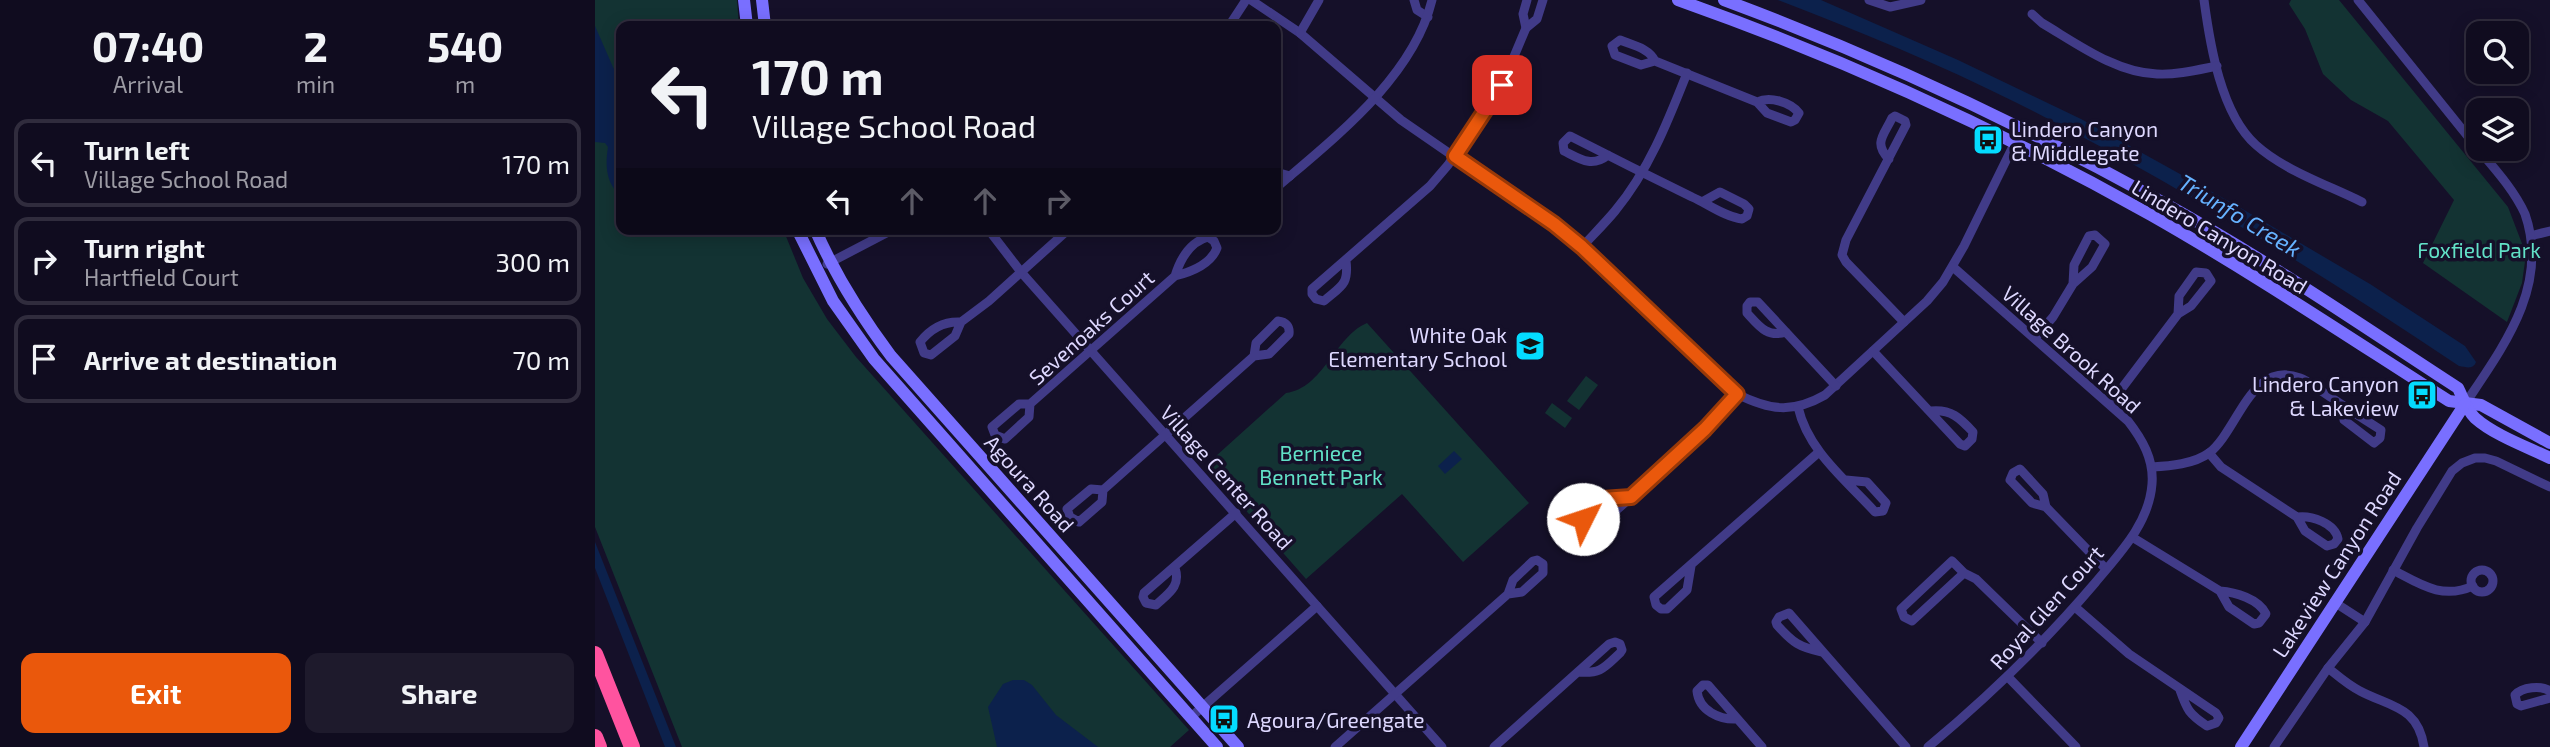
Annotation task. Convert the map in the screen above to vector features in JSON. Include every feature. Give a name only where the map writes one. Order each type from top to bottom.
[{"type":"highway","points":[[595,654],[632,747]]},
{"type":"highway","points":[[595,737],[599,747]]},
{"type":"street","points":[[744,0],[746,21]]},
{"type":"street","points":[[762,0],[764,21]]},
{"type":"street","points":[[1233,21],[1248,0],[1300,33],[1374,98],[1554,224],[1582,247],[1737,394],[1760,406],[1798,407],[1811,403],[1836,386],[1927,301],[1953,267],[2022,128]]},
{"type":"street","points":[[1300,33],[1319,0]]},
{"type":"street","points":[[1414,0],[1417,10],[1427,17]]},
{"type":"street","points":[[1281,184],[1342,131],[1374,98],[1407,56],[1427,17],[1431,0]]},
{"type":"street","points":[[1526,29],[1523,13],[1527,0]]},
{"type":"street","points":[[1346,261],[1346,282],[1324,301],[1316,299],[1312,289],[1430,186],[1455,156],[1502,85],[1526,29],[1537,19],[1543,0]]},
{"type":"street","name":"Lindero Canyon Road","points":[[1678,0],[1863,72],[2015,143],[2150,215],[2232,263],[2449,401],[2481,405],[2550,443]]},
{"type":"street","name":"Lindero Canyon Road","points":[[1724,0],[1893,68],[2022,128],[2163,203],[2294,280],[2458,388],[2475,418],[2509,439],[2550,458]]},
{"type":"street","points":[[1869,0],[1890,7],[1921,0]]},
{"type":"street","points":[[2204,0],[2217,66],[2229,106],[2240,128],[2258,147],[2286,165],[2362,202]]},
{"type":"street","points":[[2358,0],[2466,134]]},
{"type":"street","points":[[2032,14],[2042,23],[2127,69],[2154,75],[2217,66]]},
{"type":"street","points":[[1655,61],[1757,102]]},
{"type":"street","points":[[1582,247],[1616,210],[1641,172],[1667,124],[1687,73]]},
{"type":"street","points":[[1608,155],[1602,160],[1588,163],[1564,151],[1563,143],[1570,136],[1608,155],[1641,172],[1702,202],[1735,218],[1742,219],[1747,216],[1749,209],[1720,192],[1702,202]]},
{"type":"street","points":[[1889,159],[1846,240],[1842,255],[1904,322]]},
{"type":"street","points":[[2465,404],[2525,310],[2534,281],[2536,261],[2534,235],[2525,212],[2513,192],[2488,161]]},
{"type":"street","points":[[1281,173],[1290,176]]},
{"type":"street","points":[[2534,235],[2550,231]]},
{"type":"street","name":"Agoura Road","points":[[800,235],[833,301],[874,359],[1217,747]]},
{"type":"street","name":"Agoura Road","points":[[817,235],[854,304],[891,356],[1238,747]]},
{"type":"street","points":[[816,269],[882,235]]},
{"type":"street","name":"Village Center Road","points":[[993,235],[1021,272],[1442,747]]},
{"type":"street","points":[[961,322],[948,321],[924,338],[920,342],[924,353],[931,355],[955,336],[961,322],[1062,235]]},
{"type":"street","points":[[2035,338],[2053,317],[2073,284],[2092,267],[2105,244],[2095,235],[2089,236],[2074,265],[2073,284]]},
{"type":"street","name":"Sevenoaks Court","points":[[1030,404],[1029,417],[1005,439],[1001,440],[995,435],[992,427],[1019,404],[1030,404],[1175,276],[1193,271],[1216,253],[1214,241],[1208,237],[1203,238],[1181,257],[1175,276]]},
{"type":"street","name":"Village Brook Road","points":[[1953,267],[2110,404],[2139,436],[2152,467]]},
{"type":"street","points":[[2110,404],[2178,314],[2191,306],[2211,281],[2206,273],[2196,272],[2179,296],[2178,314]]},
{"type":"street","points":[[1786,332],[1836,386]]},
{"type":"street","points":[[1873,351],[1960,444],[1965,446],[1969,443],[1973,432],[1958,416],[1939,410],[1931,411]]},
{"type":"street","points":[[1103,490],[1254,356]]},
{"type":"street","points":[[2152,467],[2183,463],[2209,453],[2255,389],[2269,377],[2300,377],[2346,408]]},
{"type":"street","points":[[1631,497],[1602,499],[1584,515],[1584,523],[1590,528],[1595,527],[1631,497],[1705,429],[1737,394]]},
{"type":"street","name":"Lakeview Canyon Road","points":[[2241,747],[2465,404]]},
{"type":"street","points":[[1798,407],[1804,427],[1819,452],[1875,512],[1882,511],[1886,506],[1884,500],[1867,482],[1846,480]]},
{"type":"street","points":[[1691,566],[1685,593],[1667,609],[1661,609],[1656,605],[1654,597],[1819,452]]},
{"type":"street","points":[[2209,453],[2221,467],[2297,517]]},
{"type":"street","points":[[2274,747],[2328,668],[2365,622],[2452,471],[2475,458],[2496,461],[2550,487]]},
{"type":"street","name":"Royal Glen Court","points":[[1928,747],[2008,677],[2042,643],[2132,537],[2149,501],[2152,467]]},
{"type":"street","points":[[2046,507],[2043,494],[2020,469],[2013,472],[2010,480],[2032,503],[2046,507],[2106,569]]},
{"type":"street","points":[[1175,568],[1236,513]]},
{"type":"street","points":[[2132,537],[2220,591],[2234,592],[2263,608],[2266,614],[2264,618],[2254,624],[2229,607],[2220,591]]},
{"type":"street","points":[[1964,573],[1912,621],[1904,617],[1902,609],[1952,561],[1964,573],[1976,579],[2042,643]]},
{"type":"street","points":[[2393,570],[2442,593],[2454,593],[2473,586]]},
{"type":"street","points":[[1335,747],[1508,594]]},
{"type":"street","points":[[2334,602],[2365,622]]},
{"type":"street","points":[[1191,717],[1317,606]]},
{"type":"street","points":[[2075,607],[2129,654],[2216,713],[2219,718],[2213,726],[2207,726],[2191,715],[2186,709],[2180,690]]},
{"type":"street","points":[[1822,652],[1802,648],[1793,642],[1777,625],[1779,617],[1789,613],[1906,747]]},
{"type":"street","points":[[1494,747],[1609,644],[1620,644],[1620,653],[1601,671],[1578,672]]},
{"type":"street","points":[[2328,668],[2362,692],[2406,712],[2422,735],[2424,747]]},
{"type":"street","points":[[2008,677],[2076,747]]},
{"type":"street","points":[[1737,719],[1715,717],[1698,698],[1697,691],[1703,685],[1708,685],[1762,747]]},
{"type":"street","points":[[2550,691],[2541,687],[2521,690],[2515,695],[2517,704],[2521,706],[2550,698]]},
{"type":"green space","points":[[595,0],[737,0],[739,21],[616,21],[616,235],[785,235],[803,278],[827,319],[856,357],[1189,730],[1170,747],[682,747],[595,527]]},
{"type":"green space","name":"Foxfield Park","points":[[2291,0],[2339,0],[2466,156],[2466,161],[2470,161],[2508,207],[2526,254],[2522,283],[2507,322],[2423,263],[2454,200],[2388,121],[2351,100],[2323,74],[2305,29],[2289,4]]},
{"type":"green space","name":"Berniece Bennett Park","points":[[1367,323],[1529,503],[1463,562],[1402,494],[1306,579],[1206,465],[1286,393],[1310,382],[1346,339]]},
{"type":"green space","points":[[1586,376],[1598,385],[1579,410],[1567,401]]},
{"type":"green space","points":[[1552,403],[1572,418],[1565,428],[1545,413]]},
{"type":"water","name":"Triunfo Creek","points":[[1778,0],[1821,0],[1958,60],[2081,119],[2370,284],[2465,346],[2476,362],[2475,365],[2459,366],[2242,227],[2074,132],[1928,61]]},
{"type":"water","points":[[595,26],[616,74],[616,191],[608,174],[608,147],[605,143],[595,142]]},
{"type":"water","points":[[1454,451],[1462,459],[1445,474],[1438,466]]},
{"type":"water","points":[[595,542],[676,747],[665,747],[595,568]]},
{"type":"water","points":[[1024,680],[1032,685],[1056,715],[1098,747],[997,747],[988,707],[1003,684]]},
{"type":"place","name":"Lindero Canyon & Middlegate","points":[[1988,140]]},
{"type":"place","name":"White Oak Elementary School","points":[[1530,346]]},
{"type":"place","name":"Lindero Canyon & Lakeview","points":[[2422,395]]},
{"type":"place","name":"Agoura/Greengate","points":[[1224,719]]},
{"type":"route","points":[[1502,85],[1455,156],[1554,224],[1582,247],[1737,394],[1705,429],[1631,497],[1602,499],[1583,519]]}]
